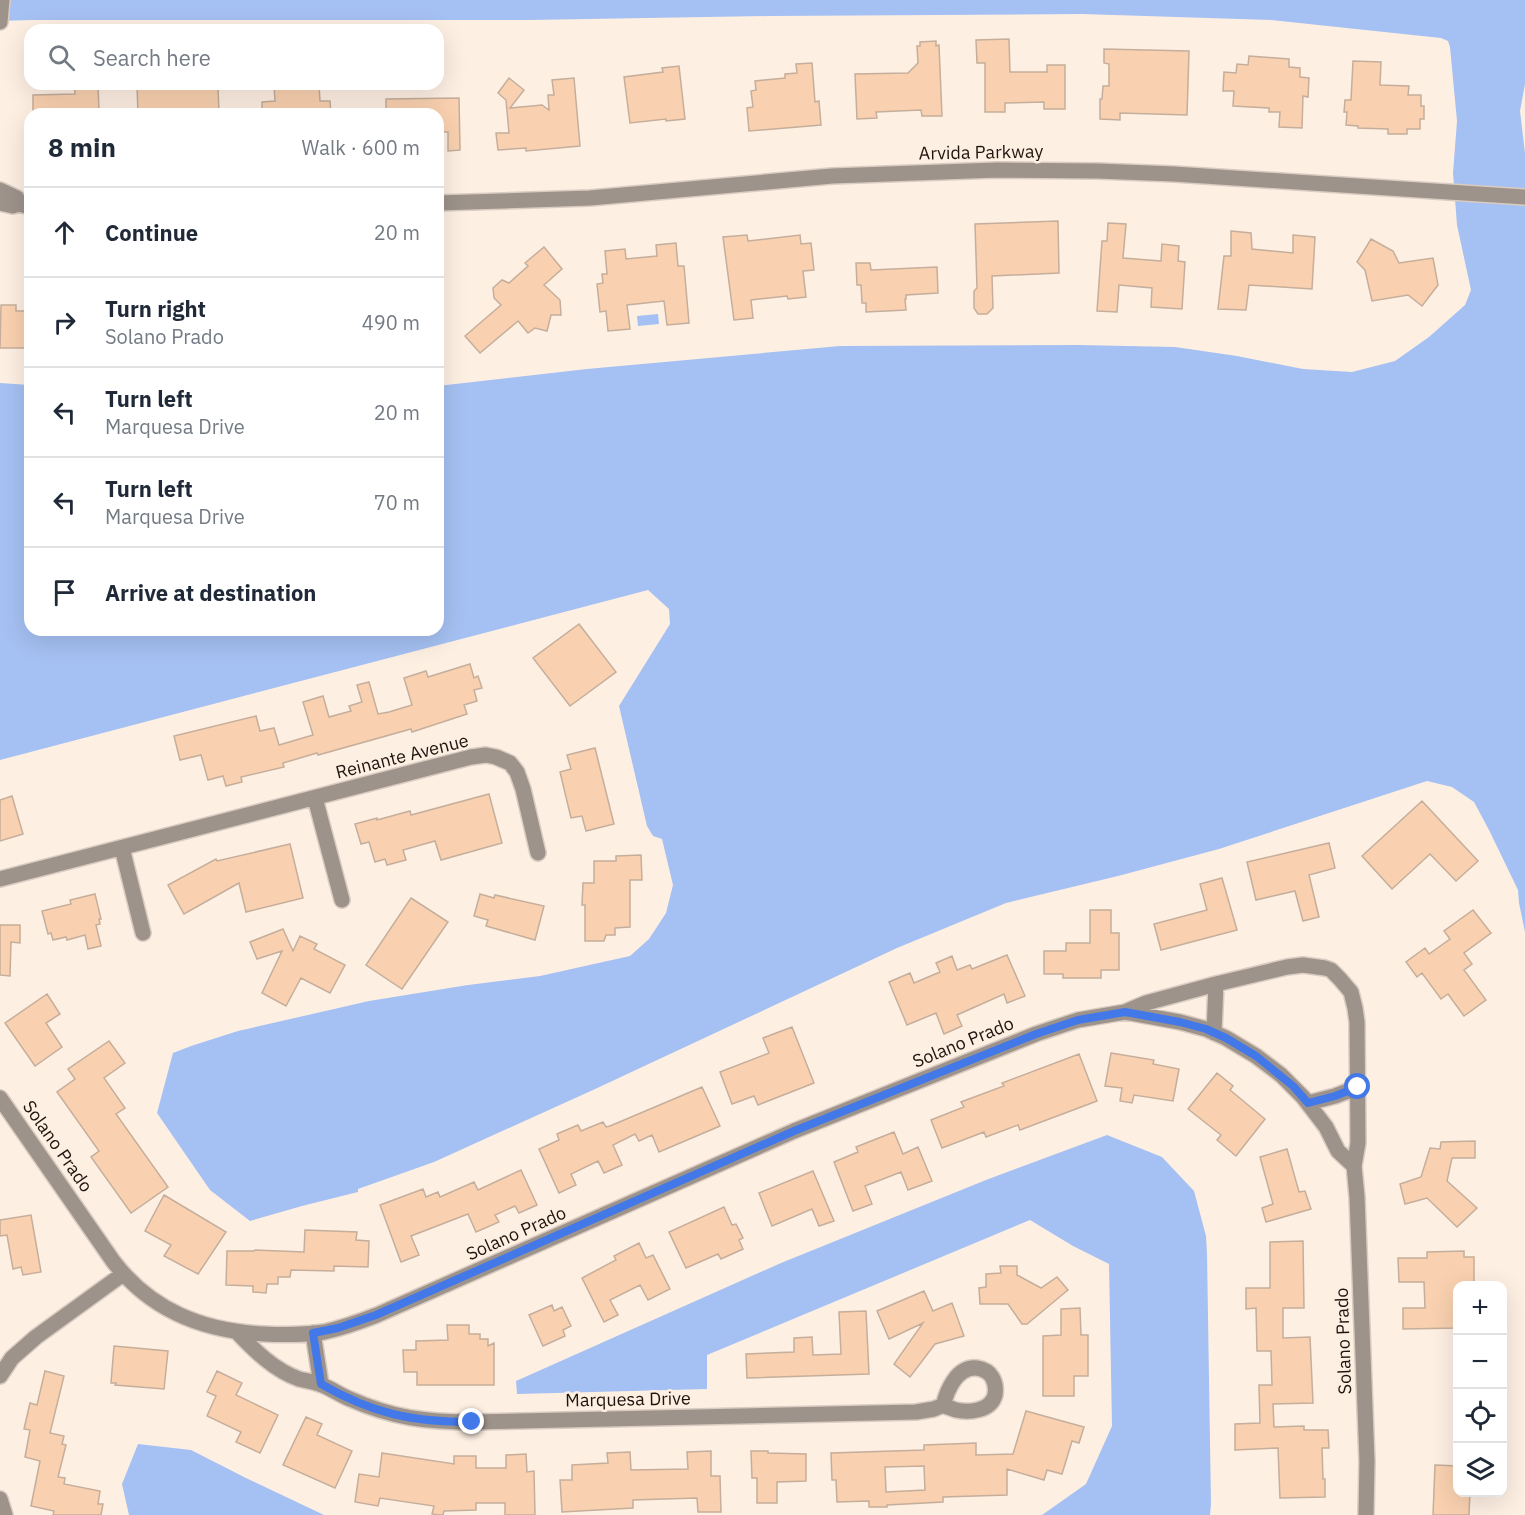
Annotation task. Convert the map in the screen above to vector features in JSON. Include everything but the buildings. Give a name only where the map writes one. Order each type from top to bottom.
[{"type":"street","points":[[0,22],[2,0]]},
{"type":"street","name":"Arvida Parkway","points":[[444,203],[590,198],[851,175],[997,170],[1080,170],[1174,174],[1525,197]]},
{"type":"street","points":[[0,190],[17,198],[24,205]]},
{"type":"street","points":[[0,203],[24,206]]},
{"type":"street","name":"Reinante Avenue","points":[[0,879],[486,755],[510,763],[517,772],[538,854]]},
{"type":"street","points":[[315,798],[342,900]]},
{"type":"street","points":[[122,848],[143,933]]},
{"type":"street","name":"Solano Prado","points":[[0,1098],[123,1274],[148,1298],[178,1314],[213,1328],[276,1335],[325,1332],[387,1311],[794,1131],[1036,1034],[1078,1020],[1125,1012],[1146,1003],[1216,984],[1296,966],[1317,966],[1336,974],[1351,992],[1357,1022],[1358,1143],[1354,1166],[1358,1197],[1366,1515]]},
{"type":"street","points":[[1214,1033],[1216,984]]},
{"type":"street","name":"Solano Prado","points":[[1125,1012],[1180,1022],[1214,1033],[1256,1056],[1293,1086],[1326,1127],[1338,1151],[1354,1166]]},
{"type":"street","points":[[1308,1103],[1358,1087]]},
{"type":"street","points":[[0,1376],[12,1358],[36,1337],[123,1274]]},
{"type":"street","name":"Marquesa Drive","points":[[237,1332],[265,1360],[298,1378],[321,1384],[352,1400],[382,1411],[412,1419],[441,1422],[915,1412],[943,1406]]},
{"type":"street","points":[[313,1333],[321,1384]]},
{"type":"street","points":[[0,1499],[5,1515]]},
{"type":"water","points":[[0,0],[1525,0],[1525,84],[1520,111],[1525,153],[1525,932],[1518,890],[1474,802],[1452,787],[1427,781],[1219,849],[1006,903],[897,948],[434,1162],[358,1189],[358,1192],[250,1221],[210,1190],[157,1113],[173,1053],[238,1031],[369,1001],[540,976],[630,956],[649,939],[666,913],[673,885],[662,839],[653,836],[647,826],[619,706],[670,624],[669,609],[648,590],[0,760],[0,383],[24,385],[24,636],[444,636],[444,385],[587,369],[840,346],[1175,347],[1303,369],[1352,372],[1395,361],[1429,337],[1465,305],[1471,290],[1457,225],[1453,173],[1457,121],[1450,47],[1448,41],[1441,38],[1271,20],[1082,14],[529,20],[0,21]]},
{"type":"water","points":[[658,314],[659,324],[638,326],[637,316]]},
{"type":"water","points":[[1107,1135],[1162,1157],[1194,1191],[1206,1236],[1207,1254],[1210,1515],[1042,1515],[1086,1484],[1112,1426],[1109,1264],[1030,1220],[707,1355],[707,1389],[517,1394],[516,1381],[781,1263],[986,1180]]},
{"type":"water","points":[[138,1444],[191,1450],[324,1515],[129,1515],[122,1484]]},
{"type":"route","points":[[472,1422],[434,1421],[397,1416],[352,1400],[321,1384],[313,1333],[354,1324],[376,1315],[794,1131],[1036,1034],[1078,1020],[1125,1012],[1206,1029],[1256,1056],[1281,1075],[1308,1103],[1358,1087]]}]
